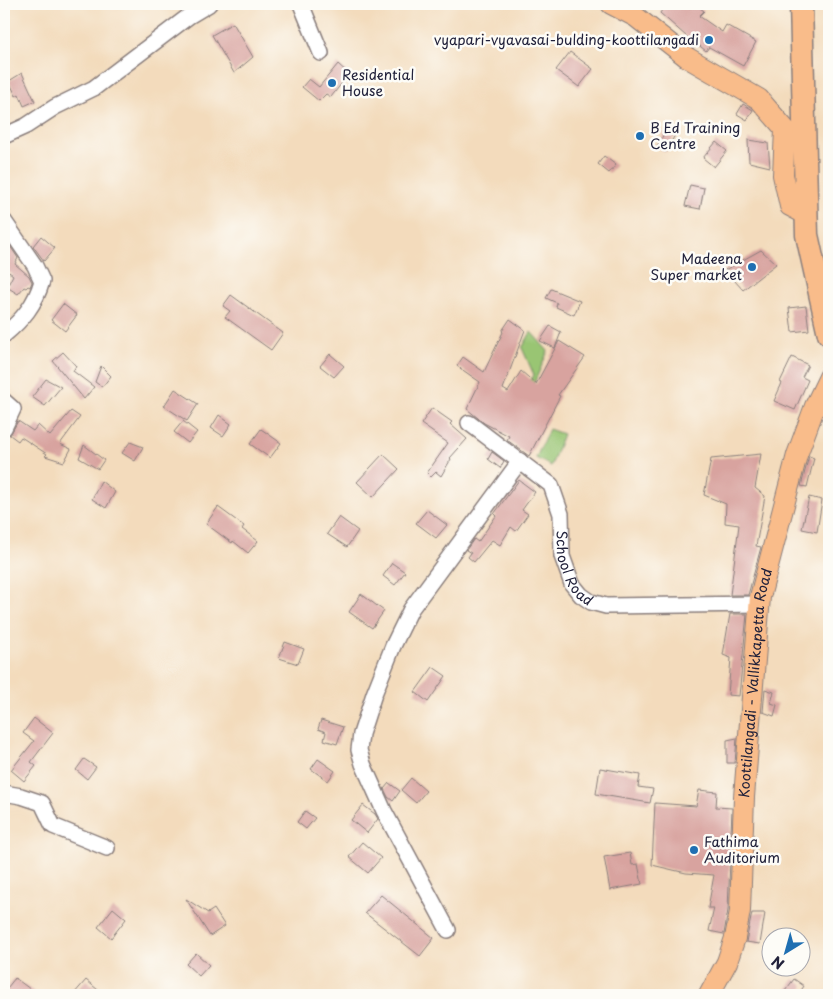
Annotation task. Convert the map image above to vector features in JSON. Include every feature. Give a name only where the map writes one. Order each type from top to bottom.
[{"type":"highway","points":[[801,4],[808,235],[829,334]]},
{"type":"main road","points":[[611,4],[636,17],[688,58],[759,99],[785,129],[783,175],[790,206],[807,215]]},
{"type":"main road","name":"Koottilangadi - Vallikkapetta Road","points":[[709,995],[727,962],[735,938],[740,911],[744,797],[760,604],[797,455],[815,406],[829,377]]},
{"type":"street","points":[[4,136],[26,126],[56,107],[94,88],[189,16],[209,4]]},
{"type":"street","points":[[301,4],[321,53]]},
{"type":"street","points":[[4,221],[35,266],[42,281],[38,295],[22,320],[4,335]]},
{"type":"street","points":[[4,401],[13,409],[4,428]]},
{"type":"street","name":"School Road","points":[[470,422],[551,485],[562,514],[562,556],[572,584],[581,595],[591,602],[606,606],[760,604]]},
{"type":"street","points":[[448,930],[384,811],[363,764],[359,750],[361,734],[393,646],[411,609],[520,461]]},
{"type":"street","points":[[4,794],[21,796],[42,803],[53,826],[107,848]]},
{"type":"green space","points":[[531,332],[548,351],[535,381],[509,428],[503,424],[534,375],[522,348]]},
{"type":"green space","points":[[549,429],[563,434],[551,466],[536,458]]},
{"type":"building","points":[[666,4],[685,4],[691,8],[695,4],[704,11],[699,16],[722,32],[726,25],[756,42],[743,66],[709,47],[706,51],[695,44],[660,13]]},
{"type":"building","points":[[233,23],[253,57],[234,73],[212,35]]},
{"type":"building","points":[[570,52],[593,69],[579,87],[556,70]]},
{"type":"building","name":"Residential House","points":[[338,64],[349,74],[331,97],[326,94],[319,101],[302,87],[309,79],[319,87]]},
{"type":"building","points":[[22,73],[35,101],[24,106],[19,94],[16,96],[9,81]]},
{"type":"building","points":[[743,104],[753,110],[747,120],[737,114]]},
{"type":"building","points":[[667,128],[676,133],[666,152],[657,147]]},
{"type":"building","points":[[748,140],[768,143],[770,167],[749,162]]},
{"type":"building","points":[[716,142],[727,151],[714,167],[703,158]]},
{"type":"building","points":[[604,156],[616,165],[609,173],[598,164]]},
{"type":"building","points":[[690,185],[704,188],[700,209],[685,206]]},
{"type":"building","points":[[41,236],[55,248],[44,261],[33,246]]},
{"type":"building","points":[[8,243],[18,258],[15,264],[29,276],[32,282],[30,287],[24,287],[18,294],[7,287],[13,275],[9,272],[4,282],[4,251]]},
{"type":"building","name":"Madeena Super market","points":[[761,250],[776,264],[743,290],[725,270]]},
{"type":"building","points":[[551,289],[580,301],[574,315],[556,307],[557,303],[546,298]]},
{"type":"building","points":[[231,295],[283,333],[271,350],[225,317],[230,311],[223,306]]},
{"type":"building","points":[[63,304],[77,315],[65,331],[51,320]]},
{"type":"building","points":[[806,306],[809,330],[792,332],[789,308]]},
{"type":"building","points":[[510,319],[525,330],[503,389],[508,392],[521,371],[536,384],[559,341],[585,357],[558,395],[560,396],[529,456],[507,440],[509,436],[484,423],[467,409],[480,382],[457,366],[463,357],[484,372],[502,331]]},
{"type":"building","points":[[550,326],[561,332],[555,348],[540,341]]},
{"type":"building","points":[[63,352],[76,366],[73,371],[94,387],[84,399],[53,361]]},
{"type":"building","points":[[330,354],[344,366],[334,377],[320,366]]},
{"type":"building","points":[[792,357],[808,365],[802,377],[808,380],[795,410],[774,401],[782,383],[780,382]]},
{"type":"building","points":[[101,366],[111,376],[102,387],[95,382]]},
{"type":"building","points":[[46,379],[61,387],[45,406],[32,397]]},
{"type":"building","points":[[175,389],[198,404],[187,421],[164,406]]},
{"type":"building","points":[[432,408],[452,422],[450,424],[467,439],[450,458],[441,476],[436,472],[431,477],[427,473],[448,443],[421,424]]},
{"type":"building","points":[[71,411],[80,417],[60,444],[71,449],[64,462],[45,456],[47,454],[21,437],[18,441],[10,435],[18,421],[33,431],[38,425],[50,436]]},
{"type":"building","points":[[219,415],[231,424],[223,436],[211,428]]},
{"type":"building","points":[[183,421],[197,432],[188,443],[174,432]]},
{"type":"building","points":[[261,429],[281,443],[270,458],[250,444]]},
{"type":"building","points":[[130,442],[143,447],[135,461],[122,453]]},
{"type":"building","points":[[84,445],[104,460],[98,469],[79,458]]},
{"type":"building","points":[[492,452],[504,461],[500,468],[488,459]]},
{"type":"building","points":[[383,454],[399,469],[373,497],[357,482]]},
{"type":"building","points":[[761,454],[755,488],[765,496],[756,546],[761,547],[748,595],[730,595],[739,525],[725,523],[726,504],[704,495],[711,459]]},
{"type":"building","points":[[809,456],[814,458],[807,487],[801,486]]},
{"type":"building","points":[[519,480],[535,492],[522,510],[528,514],[516,531],[511,527],[500,545],[492,540],[474,562],[468,557],[471,553],[466,550],[474,539],[478,542],[496,516],[494,514]]},
{"type":"building","points":[[101,481],[115,492],[106,508],[92,499]]},
{"type":"building","points":[[809,497],[822,500],[817,532],[802,529]]},
{"type":"building","points":[[218,507],[244,526],[242,529],[258,541],[248,553],[206,524]]},
{"type":"building","points":[[427,510],[447,525],[436,538],[416,523]]},
{"type":"building","points":[[339,517],[358,531],[347,547],[327,534]]},
{"type":"building","points":[[392,563],[405,572],[395,585],[383,576]]},
{"type":"building","points":[[361,594],[384,611],[372,628],[349,612]]},
{"type":"building","points":[[730,614],[747,614],[739,696],[728,695],[731,658],[723,655]]},
{"type":"building","points":[[285,642],[304,649],[298,664],[279,658]]},
{"type":"building","points":[[433,667],[446,676],[428,702],[415,692]]},
{"type":"building","points":[[765,689],[774,692],[771,703],[777,705],[774,716],[763,712]]},
{"type":"building","points":[[34,718],[53,733],[31,762],[36,766],[24,781],[11,770],[34,741],[23,733]]},
{"type":"building","points":[[321,720],[343,727],[337,744],[324,740],[326,732],[318,729]]},
{"type":"building","points":[[737,738],[735,763],[727,763],[727,740]]},
{"type":"building","points":[[84,759],[96,767],[87,779],[76,770]]},
{"type":"building","points":[[318,759],[335,771],[328,781],[311,769]]},
{"type":"building","points":[[600,768],[640,775],[638,787],[653,789],[650,803],[596,794]]},
{"type":"building","points":[[411,778],[426,791],[416,803],[401,790]]},
{"type":"building","points":[[389,783],[400,791],[393,801],[388,797],[384,789]]},
{"type":"building","name":"Fathima Auditorium","points":[[699,790],[717,792],[716,807],[732,808],[728,910],[724,934],[709,931],[714,908],[708,908],[714,875],[686,873],[652,865],[655,803],[696,806]]},
{"type":"building","points":[[363,805],[375,814],[378,819],[367,833],[351,820]]},
{"type":"building","points":[[305,811],[315,818],[306,829],[297,822]]},
{"type":"building","points":[[362,842],[381,858],[368,873],[349,857]]},
{"type":"building","points":[[630,853],[632,865],[638,864],[642,884],[610,890],[604,857]]},
{"type":"building","points":[[381,895],[434,938],[420,956],[365,913]]},
{"type":"building","points":[[186,899],[208,913],[214,909],[225,926],[210,936]]},
{"type":"building","points":[[113,908],[126,919],[111,938],[98,927]]},
{"type":"building","points":[[752,913],[765,913],[763,926],[760,926],[760,944],[746,942]]},
{"type":"building","points":[[196,953],[209,965],[199,976],[186,964]]},
{"type":"building","points":[[15,978],[38,995],[4,995],[4,992]]},
{"type":"building","points":[[794,979],[804,986],[798,995],[782,995]]},
{"type":"building","points":[[86,980],[104,995],[73,995]]},
{"type":"place","name":"vyapari-vyavasai-bulding-koottilangadi","points":[[709,40]]},
{"type":"place","name":"Residential House","points":[[332,83]]},
{"type":"place","name":"B Ed Training Centre","points":[[640,136]]},
{"type":"place","name":"Madeena Super market","points":[[752,267]]},
{"type":"place","name":"Fathima Auditorium","points":[[694,850]]}]
